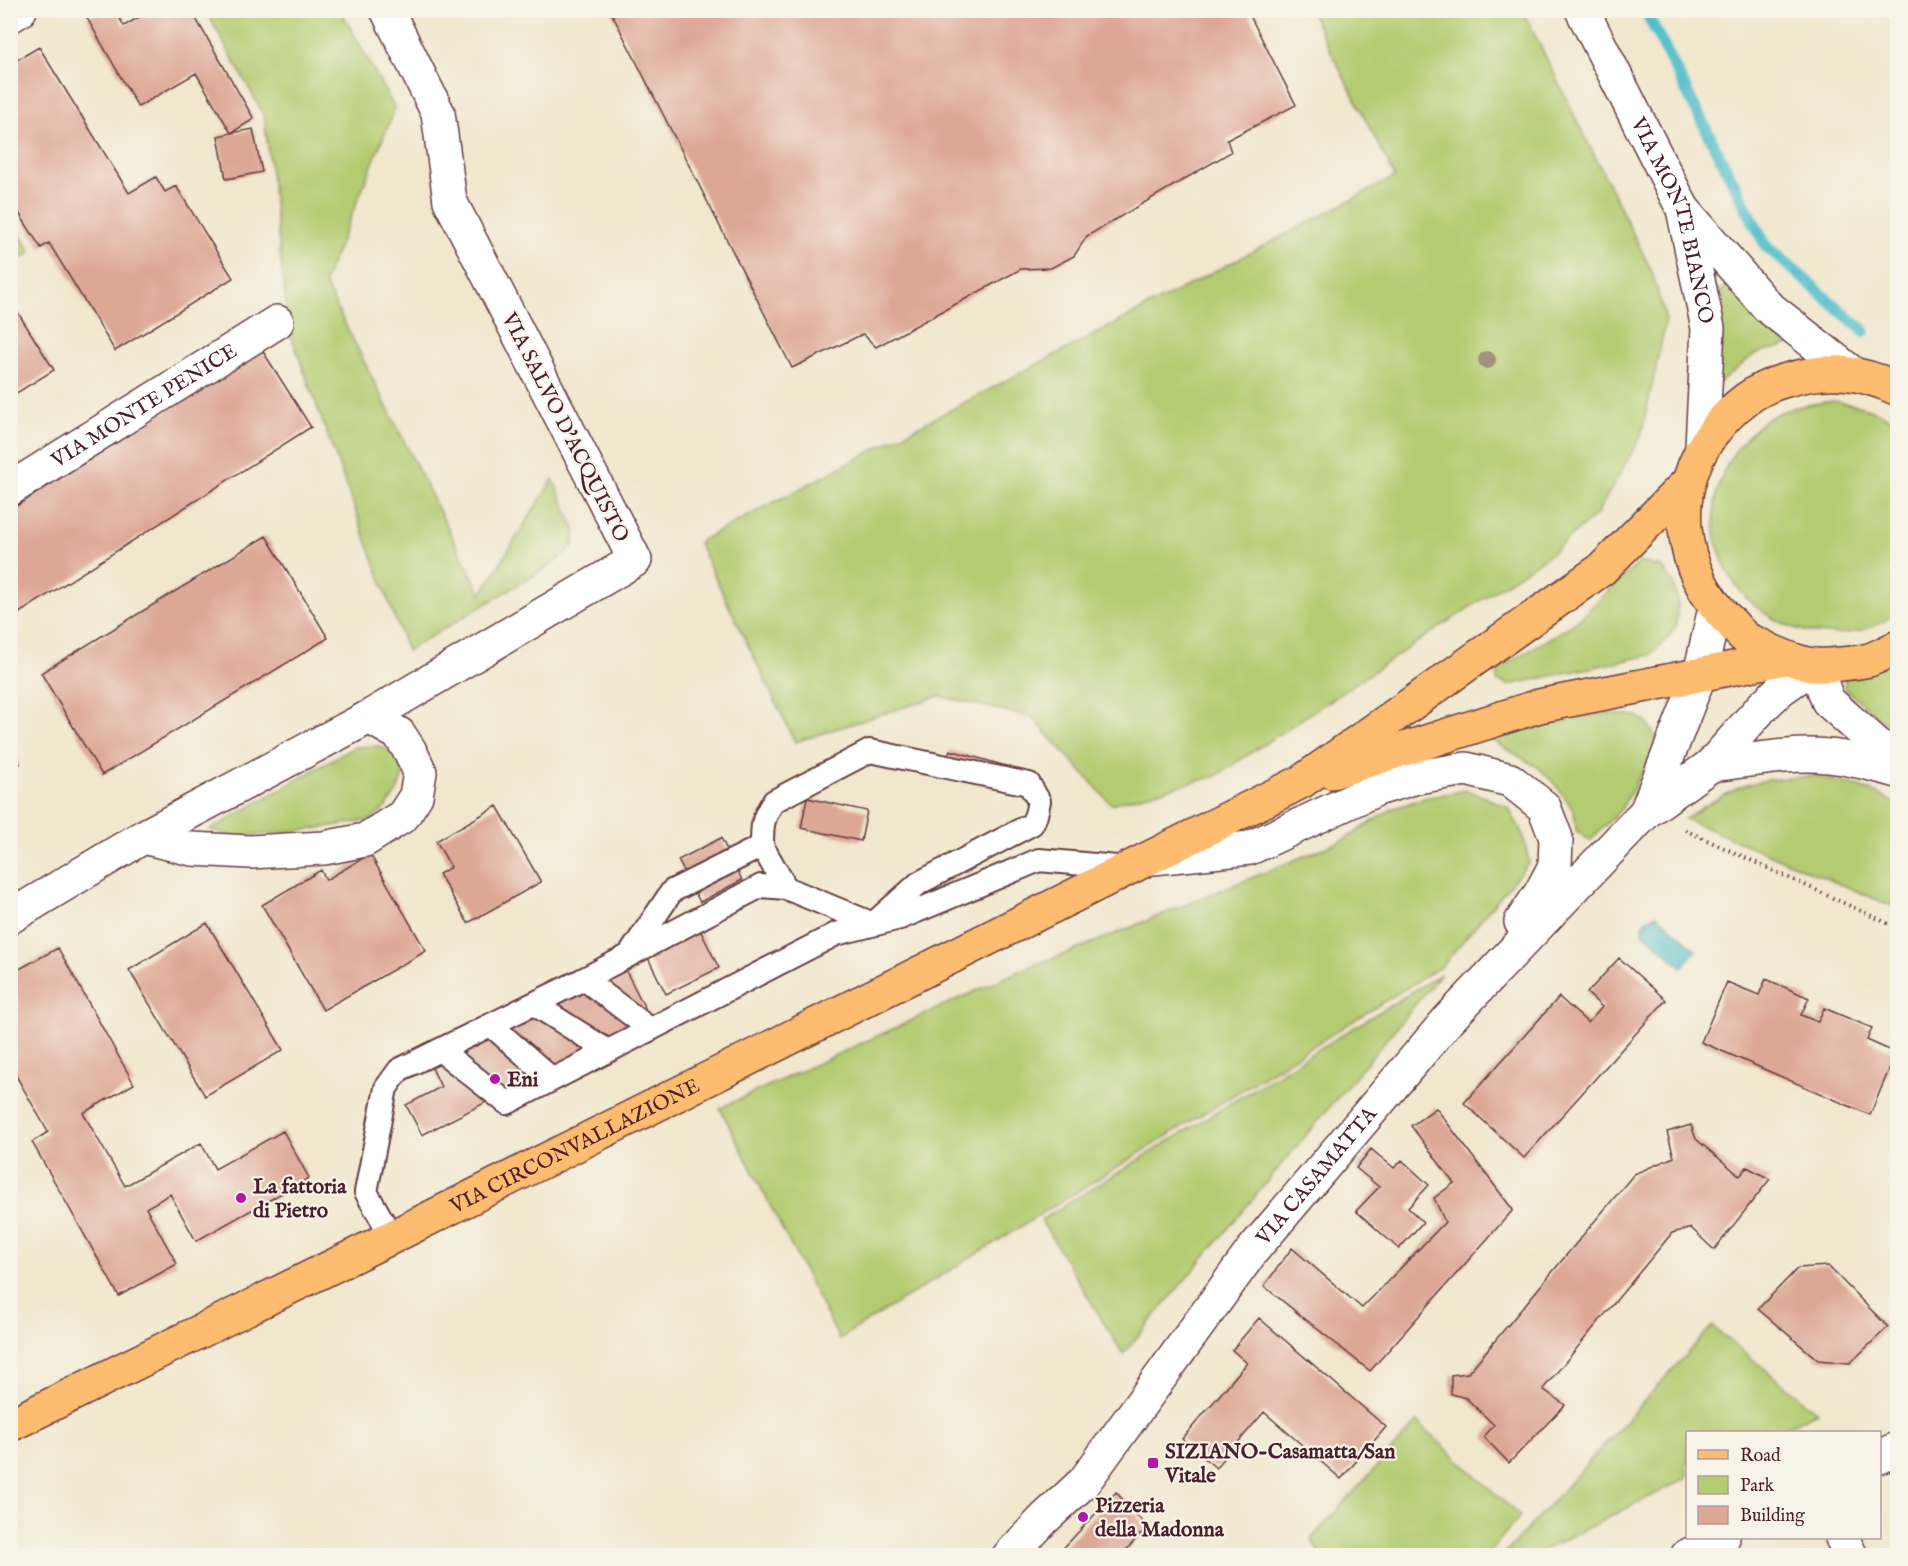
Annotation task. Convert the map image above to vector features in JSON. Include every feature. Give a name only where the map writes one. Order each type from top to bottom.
[{"type":"main road","points":[[1800,662],[1746,638],[1715,608],[1697,580],[1687,548],[1684,514],[1689,481],[1702,446],[1730,411],[1766,386],[1808,373],[1881,380]]},
{"type":"main road","points":[[1301,782],[1602,569],[1689,481]]},
{"type":"main road","points":[[1301,782],[1539,706],[1700,674],[1800,662],[1868,660],[1898,647]]},
{"type":"main road","name":"VIA CIRCONVALLAZIONE","points":[[13,1425],[1301,782]]},
{"type":"street","points":[[10,16],[20,10]]},
{"type":"street","name":"VIA SALVO D'ACQUISTO","points":[[10,917],[143,837],[369,717],[635,560],[450,201],[438,113],[387,10]]},
{"type":"street","name":"VIA MONTE BIANCO","points":[[1582,10],[1683,209],[1708,328],[1702,446]]},
{"type":"street","points":[[1683,209],[1767,306],[1881,380]]},
{"type":"street","name":"VIA MONTE PENICE","points":[[10,489],[277,322]]},
{"type":"street","points":[[1646,812],[1700,674],[1715,608]]},
{"type":"street","points":[[1646,812],[1711,765],[1781,689],[1800,662],[1828,701],[1898,763]]},
{"type":"street","points":[[143,837],[192,849],[250,852],[324,848],[365,840],[403,816],[416,796],[420,772],[399,734],[369,717]]},
{"type":"street","points":[[1711,765],[1781,757],[1826,755],[1855,759],[1898,771]]},
{"type":"street","points":[[1141,863],[1250,848],[1377,789],[1417,777],[1466,769],[1510,780],[1544,807],[1556,838],[1555,866],[1540,894],[1507,943],[1448,1020]]},
{"type":"street","name":"VIA CASAMATTA","points":[[1009,1556],[1084,1482],[1252,1251],[1448,1020],[1646,812]]},
{"type":"street","points":[[1881,1456],[1898,1448]]},
{"type":"street","points":[[1687,1556],[1721,1539]]},
{"type":"street","points":[[1842,1539],[1851,1556]]},
{"type":"lane","points":[[786,888],[762,846],[764,815],[774,801],[870,751],[1029,784],[1039,801],[1032,824],[919,883],[873,924]]},
{"type":"lane","points":[[629,956],[672,891],[762,846]]},
{"type":"lane","points":[[440,1050],[507,1103],[836,934],[900,918],[1040,860],[1141,863]]},
{"type":"lane","points":[[392,1236],[366,1192],[386,1088],[399,1070],[584,979],[761,886],[786,888],[873,924]]},
{"type":"lane","points":[[584,979],[650,1029]]},
{"type":"lane","points":[[534,1004],[608,1051]]},
{"type":"lane","points":[[491,1025],[552,1079]]},
{"type":"path","points":[[1680,827],[1898,928]]},
{"type":"green space","points":[[206,11],[341,11],[395,109],[324,282],[481,594],[553,479],[575,529],[574,545],[551,565],[407,651],[289,330],[264,115]]},
{"type":"green space","points":[[1310,11],[1523,11],[1652,272],[1666,320],[1641,436],[1597,514],[1550,554],[1216,776],[1111,804],[1032,717],[939,696],[795,742],[698,542],[1395,177]]},
{"type":"green space","points":[[10,219],[31,252],[11,265],[10,265]]},
{"type":"green space","points":[[1727,285],[1792,344],[1755,354],[1718,384],[1716,297]]},
{"type":"green space","points":[[1832,401],[1874,411],[1897,424],[1898,612],[1869,628],[1838,634],[1816,633],[1785,624],[1758,608],[1737,587],[1723,561],[1715,533],[1715,503],[1723,473],[1740,445],[1756,428],[1781,412]]},
{"type":"green space","points":[[1640,562],[1662,567],[1674,583],[1678,604],[1676,626],[1667,639],[1650,655],[1509,685],[1497,681],[1498,669],[1575,623]]},
{"type":"green space","points":[[1897,661],[1897,733],[1844,688],[1846,675]]},
{"type":"green space","points":[[1604,713],[1637,716],[1647,723],[1656,738],[1654,752],[1621,809],[1590,841],[1576,830],[1574,810],[1554,783],[1539,768],[1488,738]]},
{"type":"green space","points":[[378,746],[394,753],[403,774],[397,792],[386,807],[371,820],[237,837],[210,830],[354,747]]},
{"type":"green space","points":[[1814,776],[1868,790],[1897,805],[1897,908],[1685,819],[1747,785]]},
{"type":"green space","points":[[1467,790],[1508,807],[1523,835],[1529,862],[1442,966],[839,1339],[720,1108],[1028,967],[1068,953],[1346,839],[1390,810],[1424,798]]},
{"type":"green space","points":[[1441,974],[1123,1354],[1041,1220]]},
{"type":"green space","points":[[1712,1326],[1817,1412],[1779,1431],[1686,1431],[1686,1479],[1534,1555],[1504,1555]]},
{"type":"green space","points":[[1417,1422],[1520,1516],[1487,1555],[1320,1555],[1311,1539]]},
{"type":"water","points":[[1657,915],[1696,950],[1682,967],[1643,932],[1646,920]]},
{"type":"building","points":[[99,10],[115,10],[124,26],[151,10],[191,10],[254,119],[231,133],[196,73],[138,107],[87,18]]},
{"type":"building","points":[[610,10],[1247,10],[1296,105],[1227,140],[1231,152],[1087,236],[1074,256],[1051,268],[1021,269],[876,347],[863,334],[792,368]]},
{"type":"building","points":[[39,47],[129,193],[156,177],[165,192],[176,186],[233,278],[115,351],[49,243],[41,248],[10,199],[10,64]]},
{"type":"building","points":[[253,129],[262,172],[226,179],[218,136]]},
{"type":"building","points":[[10,300],[54,370],[10,397]]},
{"type":"building","points":[[262,350],[311,427],[10,619],[10,510]]},
{"type":"building","points":[[266,536],[328,638],[102,775],[41,673]]},
{"type":"building","points":[[10,747],[20,764],[10,769]]},
{"type":"building","points":[[950,750],[1010,767],[1005,788],[942,775]]},
{"type":"building","points":[[807,798],[867,811],[861,841],[801,828]]},
{"type":"building","points":[[497,806],[541,882],[468,923],[439,874],[451,867],[436,841]]},
{"type":"building","points":[[721,838],[742,880],[700,902],[678,860]]},
{"type":"building","points":[[370,854],[426,951],[323,1010],[262,905],[321,870],[326,880]]},
{"type":"building","points":[[693,916],[719,968],[666,994],[640,942]]},
{"type":"building","points":[[207,923],[283,1050],[205,1096],[129,970]]},
{"type":"building","points":[[58,948],[134,1084],[83,1113],[125,1186],[201,1143],[215,1169],[283,1131],[309,1178],[196,1241],[170,1194],[146,1208],[177,1264],[119,1296],[32,1142],[48,1132],[10,1065],[10,974]]},
{"type":"building","points":[[1619,958],[1666,1000],[1524,1158],[1464,1103],[1559,997],[1588,1023],[1602,1007],[1587,993]]},
{"type":"building","points":[[625,969],[650,1018],[422,1135],[406,1105],[441,1087],[432,1068]]},
{"type":"building","points":[[1766,979],[1809,998],[1801,1015],[1818,1022],[1824,1008],[1872,1028],[1867,1040],[1896,1053],[1870,1115],[1701,1042],[1727,982],[1759,995]]},
{"type":"building","points":[[1436,1108],[1513,1210],[1370,1371],[1264,1286],[1292,1248],[1362,1308],[1445,1222],[1434,1198],[1454,1183],[1411,1126]]},
{"type":"building","points":[[1691,1125],[1696,1139],[1740,1176],[1747,1167],[1770,1179],[1714,1250],[1691,1228],[1672,1233],[1543,1389],[1565,1405],[1509,1463],[1484,1437],[1494,1425],[1466,1398],[1451,1394],[1451,1375],[1468,1373],[1634,1174],[1674,1157],[1667,1132]]},
{"type":"building","points":[[1371,1149],[1394,1168],[1402,1160],[1429,1185],[1408,1208],[1423,1222],[1399,1249],[1356,1211],[1379,1187],[1356,1168]]},
{"type":"building","points":[[1828,1266],[1888,1327],[1850,1363],[1818,1360],[1758,1309],[1798,1268]]},
{"type":"building","points":[[1259,1318],[1386,1427],[1341,1479],[1264,1412],[1216,1468],[1182,1439],[1247,1363],[1232,1350]]},
{"type":"building","points":[[1116,1492],[1147,1527],[1121,1556],[1056,1556]]},
{"type":"waterway","points":[[1645,10],[1766,246],[1864,331]]},
{"type":"place","name":"Eni","points":[[495,1079]]},
{"type":"place","name":"La fattoria di Pietro","points":[[241,1198]]},
{"type":"place","name":"SIZIANO-Casamatta/San Vitale","points":[[1153,1463]]},
{"type":"place","name":"Pizzeria della Madonna","points":[[1083,1517]]}]
